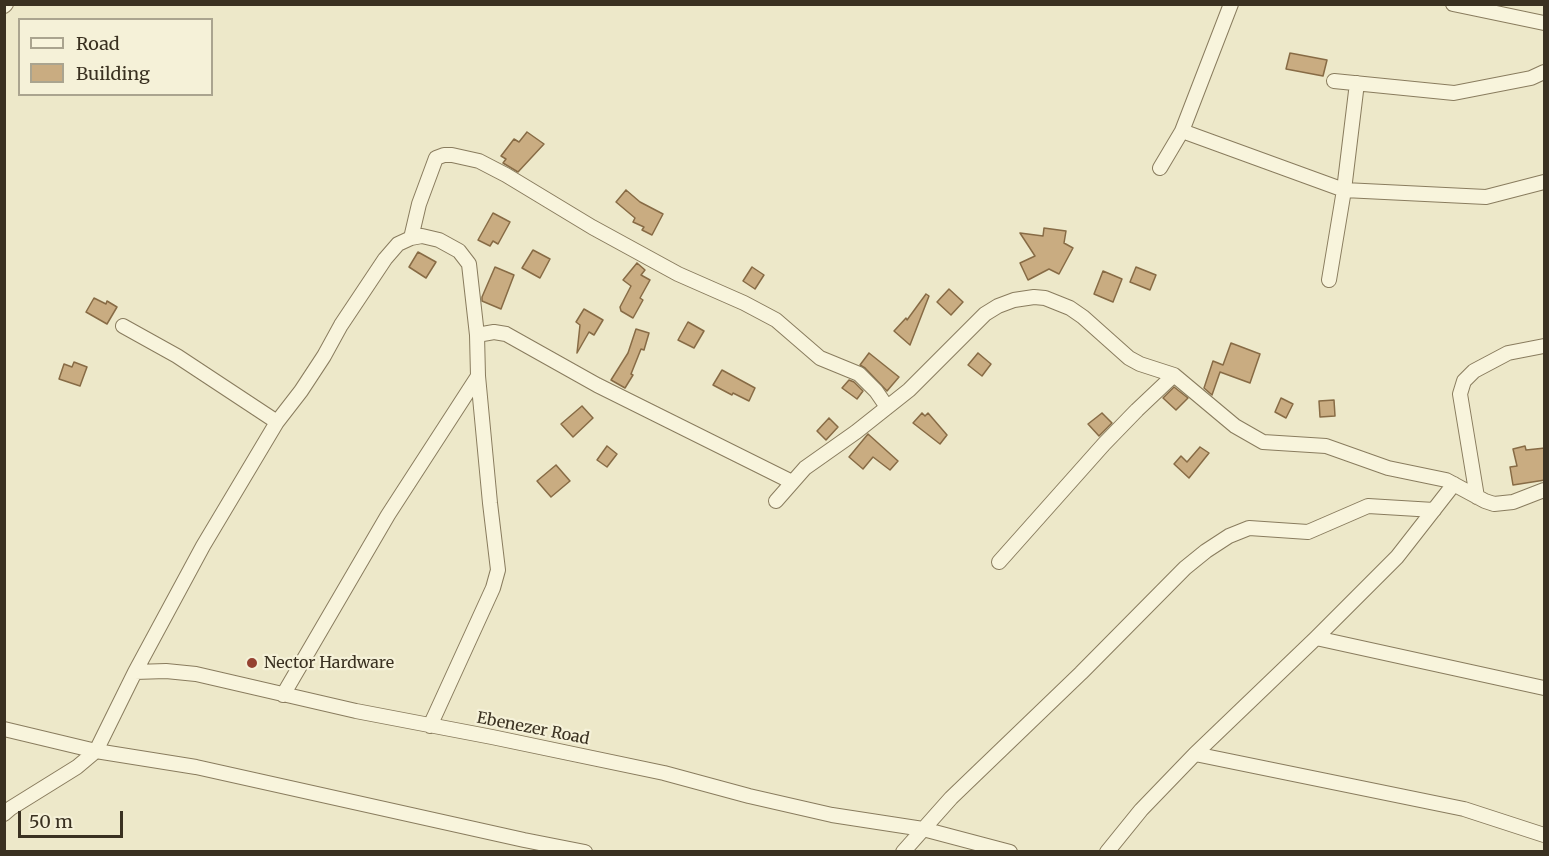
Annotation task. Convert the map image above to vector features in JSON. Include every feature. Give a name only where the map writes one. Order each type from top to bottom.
[{"type":"street","points":[[1160,168],[1182,131],[1230,4]]},
{"type":"street","points":[[1453,4],[1545,23]]},
{"type":"street","points":[[1334,81],[1454,93],[1531,78],[1545,72]]},
{"type":"street","points":[[1329,280],[1344,190],[1357,83]]},
{"type":"street","points":[[1182,131],[1344,190],[1486,197],[1545,182]]},
{"type":"street","points":[[411,238],[419,204],[436,158],[452,155],[479,161],[678,274],[776,320],[820,358],[860,374],[887,406]]},
{"type":"street","points":[[7,810],[77,767],[96,751],[135,672],[203,546],[277,422],[313,373],[341,325],[385,259],[398,244],[422,236],[439,240],[459,251],[467,260],[477,335],[478,376],[498,570],[493,588],[430,726]]},
{"type":"street","points":[[776,501],[806,468],[909,390],[985,314],[1014,300],[1034,297],[1059,302],[1070,308],[1129,358],[1174,375],[1236,426],[1263,442],[1326,446],[1388,468],[1427,475],[1454,484],[1494,504],[1513,502],[1545,490]]},
{"type":"street","points":[[123,326],[177,356],[277,422]]},
{"type":"street","points":[[477,335],[494,332],[506,334],[597,385],[792,482]]},
{"type":"street","points":[[1477,497],[1460,394],[1464,381],[1474,370],[1508,353],[1545,346]]},
{"type":"street","points":[[999,562],[1104,444],[1174,375]]},
{"type":"street","points":[[283,695],[388,515],[478,376]]},
{"type":"street","points":[[1107,852],[1141,810],[1195,754],[1397,557],[1454,484]]},
{"type":"street","points":[[903,852],[951,798],[1081,673],[1168,585],[1206,551],[1248,528],[1308,532],[1368,506],[1434,510]]},
{"type":"street","points":[[1316,638],[1545,688]]},
{"type":"street","name":"Ebenezer Road","points":[[135,672],[196,674],[283,695],[664,773],[832,815],[923,829],[1010,852]]},
{"type":"street","points":[[4,729],[96,751],[196,767],[585,852]]},
{"type":"street","points":[[1195,754],[1464,809],[1545,835]]},
{"type":"building","points":[[1290,53],[1327,60],[1323,76],[1286,69]]},
{"type":"building","points":[[527,132],[544,144],[518,172],[503,163],[506,159],[501,156],[514,139],[519,142]]},
{"type":"building","points":[[626,190],[640,202],[663,214],[652,235],[642,230],[644,227],[633,222],[635,218],[616,202]]},
{"type":"building","points":[[493,213],[510,222],[498,244],[493,241],[490,246],[478,240]]},
{"type":"building","points":[[1044,228],[1066,231],[1064,243],[1073,248],[1059,274],[1049,269],[1028,280],[1020,263],[1035,256],[1020,233],[1043,236]]},
{"type":"building","points":[[533,250],[550,259],[540,278],[522,268]]},
{"type":"building","points":[[418,252],[436,262],[426,278],[409,267]]},
{"type":"building","points":[[637,263],[645,270],[641,275],[650,280],[633,318],[621,311],[620,307],[631,286],[623,280]]},
{"type":"building","points":[[495,267],[514,275],[501,309],[482,301]]},
{"type":"building","points":[[752,267],[764,275],[755,289],[743,281]]},
{"type":"building","points":[[1136,267],[1156,275],[1150,290],[1130,282]]},
{"type":"building","points":[[1103,271],[1122,279],[1113,302],[1094,294]]},
{"type":"building","points":[[949,289],[963,302],[951,315],[937,302]]},
{"type":"building","points":[[926,294],[929,296],[910,345],[894,331],[906,318],[907,320]]},
{"type":"building","points":[[94,298],[106,304],[107,301],[117,307],[107,324],[86,312]]},
{"type":"building","points":[[584,309],[603,320],[594,335],[589,332],[577,353],[580,325],[576,322]]},
{"type":"building","points":[[688,322],[704,331],[694,348],[678,340]]},
{"type":"building","points":[[636,329],[649,333],[644,350],[641,349],[631,374],[633,375],[625,388],[611,380],[628,353]]},
{"type":"building","points":[[1231,343],[1260,354],[1250,383],[1220,372],[1212,395],[1204,388],[1213,361],[1223,365]]},
{"type":"building","points":[[869,353],[899,377],[887,391],[860,365]]},
{"type":"building","points":[[978,353],[991,364],[982,376],[968,365]]},
{"type":"building","points":[[74,362],[87,367],[80,386],[59,379],[64,364],[72,367]]},
{"type":"building","points":[[722,370],[755,388],[749,401],[713,385]]},
{"type":"building","points":[[849,380],[863,391],[857,399],[842,388]]},
{"type":"building","points":[[1174,387],[1188,398],[1176,410],[1163,398]]},
{"type":"building","points":[[1281,398],[1293,404],[1286,418],[1275,412]]},
{"type":"building","points":[[1334,400],[1335,416],[1320,417],[1319,401]]},
{"type":"building","points":[[582,406],[593,418],[573,437],[561,424]]},
{"type":"building","points":[[922,413],[925,416],[928,413],[947,435],[940,444],[913,423]]},
{"type":"building","points":[[1102,413],[1112,423],[1099,436],[1088,424]]},
{"type":"building","points":[[829,418],[838,427],[826,440],[817,431]]},
{"type":"building","points":[[868,434],[898,461],[890,470],[873,457],[863,469],[849,457]]},
{"type":"building","points":[[607,446],[617,454],[607,467],[597,460]]},
{"type":"building","points":[[1525,446],[1526,450],[1545,448],[1545,480],[1513,485],[1510,467],[1517,466],[1513,449]]},
{"type":"building","points":[[1200,447],[1209,453],[1189,478],[1174,464],[1181,456],[1187,462]]},
{"type":"building","points":[[556,465],[570,481],[551,497],[537,481]]},
{"type":"place","name":"Nector Hardware","points":[[252,663]]}]
